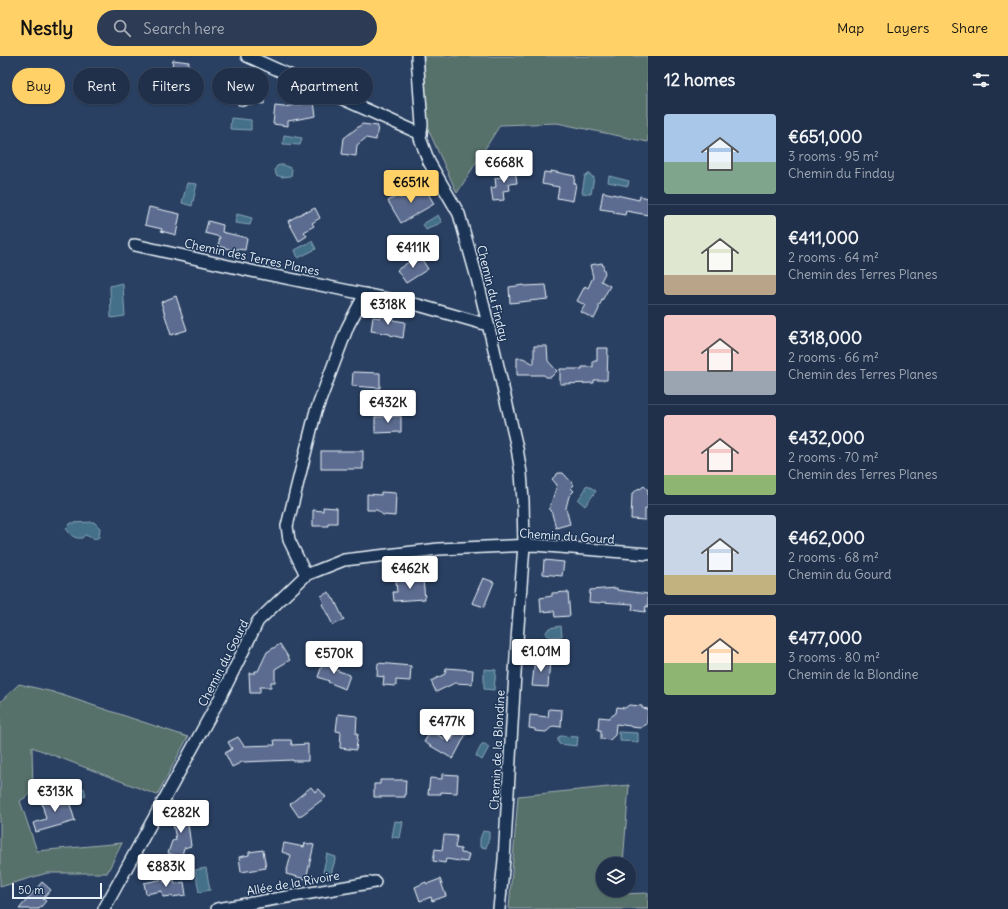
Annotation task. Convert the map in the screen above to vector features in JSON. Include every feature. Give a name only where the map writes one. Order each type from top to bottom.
[{"type":"street","points":[[247,56],[421,134]]},
{"type":"street","name":"Chemin du Finday","points":[[417,56],[422,125],[420,138],[429,162],[459,214],[477,278],[520,467],[523,501],[524,545]]},
{"type":"street","name":"Chemin des Terres Planes","points":[[135,245],[251,271],[418,305],[488,325]]},
{"type":"street","points":[[306,575],[289,540],[288,526],[315,414],[348,326],[365,294]]},
{"type":"street","name":"Chemin de la Blondine","points":[[499,909],[504,860],[524,545]]},
{"type":"street","name":"Chemin du Gourd","points":[[104,909],[221,696],[258,621],[306,575],[344,560],[439,549],[536,545],[648,554]]},
{"type":"street","name":"Allée de la Rivoire","points":[[217,909],[375,882]]},
{"type":"green space","points":[[424,56],[648,56],[648,142],[557,123],[500,125],[457,193],[427,127]]},
{"type":"green space","points":[[19,684],[53,692],[188,737],[157,795],[32,747],[33,792],[20,801],[37,851],[122,843],[107,873],[47,873],[0,887],[0,702]]},
{"type":"green space","points":[[629,785],[624,857],[596,857],[596,897],[636,897],[636,893],[648,893],[648,909],[509,909],[518,796]]},
{"type":"water","points":[[231,118],[251,120],[251,130],[230,129]]},
{"type":"water","points":[[284,135],[302,138],[300,145],[283,144]]},
{"type":"water","points":[[280,165],[284,165],[292,169],[291,176],[282,177],[276,175],[275,169]]},
{"type":"water","points":[[588,174],[594,177],[591,194],[582,193],[585,175],[587,176]]},
{"type":"water","points":[[609,176],[629,181],[628,186],[608,182]]},
{"type":"water","points":[[187,183],[197,184],[192,206],[182,203]]},
{"type":"water","points":[[237,214],[252,218],[250,225],[235,223]]},
{"type":"water","points":[[438,215],[442,222],[426,230],[423,224]]},
{"type":"water","points":[[312,241],[316,249],[298,258],[295,250]]},
{"type":"water","points":[[122,283],[125,316],[111,318],[110,286]]},
{"type":"water","points":[[587,485],[596,491],[585,506],[578,500]]},
{"type":"water","points":[[94,522],[100,528],[99,537],[95,539],[85,535],[82,538],[74,537],[66,528],[71,523]]},
{"type":"water","points":[[561,626],[562,636],[551,637],[545,634],[549,628]]},
{"type":"water","points":[[484,669],[496,670],[494,690],[484,689]]},
{"type":"water","points":[[618,732],[638,733],[638,742],[620,741],[620,735]]},
{"type":"water","points":[[558,737],[578,737],[577,746],[559,744]]},
{"type":"water","points":[[482,744],[489,747],[482,760],[476,756]]},
{"type":"water","points":[[84,788],[86,796],[70,800],[68,793]]},
{"type":"water","points":[[395,821],[403,822],[400,838],[392,837]]},
{"type":"water","points":[[483,831],[489,832],[486,848],[480,847],[480,839]]},
{"type":"water","points":[[327,854],[336,857],[331,874],[323,872]]},
{"type":"water","points":[[206,868],[210,890],[199,892],[195,870]]},
{"type":"building","points":[[173,60],[189,62],[188,68],[172,68]]},
{"type":"building","points":[[247,104],[247,106],[238,105]]},
{"type":"building","points":[[302,104],[314,104],[316,116],[288,121],[288,126],[273,124],[275,106],[284,107]]},
{"type":"building","points":[[362,124],[378,126],[376,140],[366,138],[357,145],[356,156],[342,154],[344,138]]},
{"type":"building","points":[[515,168],[517,183],[509,184],[510,190],[503,191],[504,200],[493,201],[491,188],[496,187],[495,178],[502,177],[501,170]]},
{"type":"building","points":[[551,171],[575,176],[574,183],[576,184],[573,201],[557,198],[559,187],[542,184],[544,172],[551,173]]},
{"type":"building","points":[[423,184],[434,204],[401,223],[388,201],[399,195],[400,198]]},
{"type":"building","points":[[603,192],[639,200],[640,196],[648,198],[648,215],[626,211],[625,215],[614,213],[614,211],[600,209]]},
{"type":"building","points":[[149,207],[180,214],[176,235],[161,231],[162,229],[145,225]]},
{"type":"building","points":[[315,208],[320,218],[312,223],[314,226],[304,232],[307,236],[299,241],[288,221],[306,211],[307,212]]},
{"type":"building","points":[[208,221],[223,225],[222,232],[247,238],[245,250],[233,250],[218,246],[220,237],[205,233]]},
{"type":"building","points":[[419,255],[428,269],[406,283],[397,270]]},
{"type":"building","points":[[602,263],[605,273],[601,281],[610,286],[594,319],[581,312],[585,305],[577,301],[585,286],[588,288],[593,277],[590,265]]},
{"type":"building","points":[[546,285],[548,299],[510,303],[509,287]]},
{"type":"building","points":[[176,296],[187,330],[171,335],[161,302]]},
{"type":"building","points":[[380,314],[394,316],[393,320],[405,322],[403,338],[371,331],[373,317],[380,318]]},
{"type":"building","points":[[534,346],[547,346],[548,361],[557,371],[551,377],[546,377],[544,375],[517,375],[517,358],[523,358],[534,364]]},
{"type":"building","points":[[597,348],[608,348],[607,380],[594,380],[594,383],[560,384],[560,369],[582,369],[582,367],[593,367],[593,361],[597,361]]},
{"type":"building","points":[[353,372],[380,373],[380,388],[352,386]]},
{"type":"building","points":[[401,416],[401,432],[375,433],[375,417]]},
{"type":"building","points":[[321,451],[363,451],[363,469],[321,469]]},
{"type":"building","points":[[558,473],[563,473],[574,485],[571,488],[574,491],[569,496],[566,508],[570,524],[556,528],[551,510],[549,510],[557,485],[552,479]]},
{"type":"building","points":[[644,486],[648,490],[648,507],[645,509],[645,520],[631,519],[632,494]]},
{"type":"building","points":[[381,492],[396,493],[395,516],[383,515],[377,510],[367,510],[367,494],[381,495]]},
{"type":"building","points":[[323,507],[337,508],[337,523],[328,523],[328,526],[313,526],[313,510],[323,511]]},
{"type":"building","points":[[544,560],[564,562],[562,576],[543,574]]},
{"type":"building","points":[[483,578],[494,582],[484,607],[472,603]]},
{"type":"building","points":[[423,579],[425,599],[394,601],[393,592],[397,592],[396,581]]},
{"type":"building","points":[[617,588],[617,590],[648,594],[648,607],[646,606],[645,612],[632,610],[633,604],[589,602],[590,590]]},
{"type":"building","points":[[329,592],[344,620],[333,625],[322,604],[324,603],[321,596]]},
{"type":"building","points":[[568,592],[570,616],[555,617],[554,611],[541,612],[540,598],[552,596],[552,593]]},
{"type":"building","points":[[280,644],[290,660],[275,669],[275,682],[271,682],[271,687],[260,687],[260,693],[250,693],[249,673],[255,673],[255,671],[258,671],[267,652]]},
{"type":"building","points":[[535,658],[550,659],[548,687],[532,686]]},
{"type":"building","points":[[324,660],[335,664],[333,669],[350,675],[345,689],[318,677]]},
{"type":"building","points":[[378,663],[411,666],[410,681],[396,680],[396,686],[383,685],[384,677],[377,676]]},
{"type":"building","points":[[446,668],[473,670],[472,684],[455,683],[436,692],[431,681],[445,674]]},
{"type":"building","points":[[629,705],[642,706],[642,708],[648,709],[647,724],[640,728],[616,724],[615,735],[610,740],[601,739],[601,730],[598,730],[599,717],[609,718],[616,713],[617,707],[625,708]]},
{"type":"building","points":[[549,709],[562,710],[561,727],[553,726],[546,732],[535,731],[535,729],[529,728],[530,715],[548,717]]},
{"type":"building","points":[[338,714],[357,716],[356,734],[358,734],[356,750],[340,748],[341,732],[336,731]]},
{"type":"building","points":[[459,727],[467,732],[453,759],[424,742],[431,731],[445,739],[446,736],[452,740]]},
{"type":"building","points":[[238,737],[244,746],[275,745],[274,740],[291,740],[292,745],[308,744],[308,761],[293,760],[242,762],[232,767],[225,753],[232,749],[228,742]]},
{"type":"building","points":[[442,774],[458,775],[457,793],[441,792],[441,794],[428,794],[430,778],[442,779]]},
{"type":"building","points":[[380,780],[406,780],[405,797],[374,797],[374,784],[380,784]]},
{"type":"building","points":[[311,787],[315,792],[319,789],[326,797],[299,817],[290,804]]},
{"type":"building","points":[[64,794],[66,802],[69,801],[75,821],[36,832],[33,823],[46,819],[41,800]]},
{"type":"building","points":[[183,808],[191,814],[188,817],[191,819],[188,824],[191,846],[184,848],[180,862],[179,857],[168,853],[172,841],[176,840],[173,823]]},
{"type":"building","points":[[444,835],[457,836],[455,848],[461,849],[461,853],[469,854],[467,862],[446,859],[445,863],[433,861],[435,849],[442,850]]},
{"type":"building","points":[[284,843],[304,847],[305,843],[314,845],[306,879],[286,874],[291,855],[282,852]]},
{"type":"building","points":[[263,850],[266,868],[241,872],[239,857],[249,855],[249,852]]},
{"type":"building","points":[[163,879],[164,882],[174,880],[175,884],[184,882],[186,895],[163,897],[162,891],[146,894],[144,883]]},
{"type":"building","points":[[440,879],[446,896],[432,901],[431,897],[420,901],[415,887],[426,882],[427,884]]},
{"type":"building","points":[[42,882],[51,890],[43,899],[46,901],[39,909],[19,909]]}]
